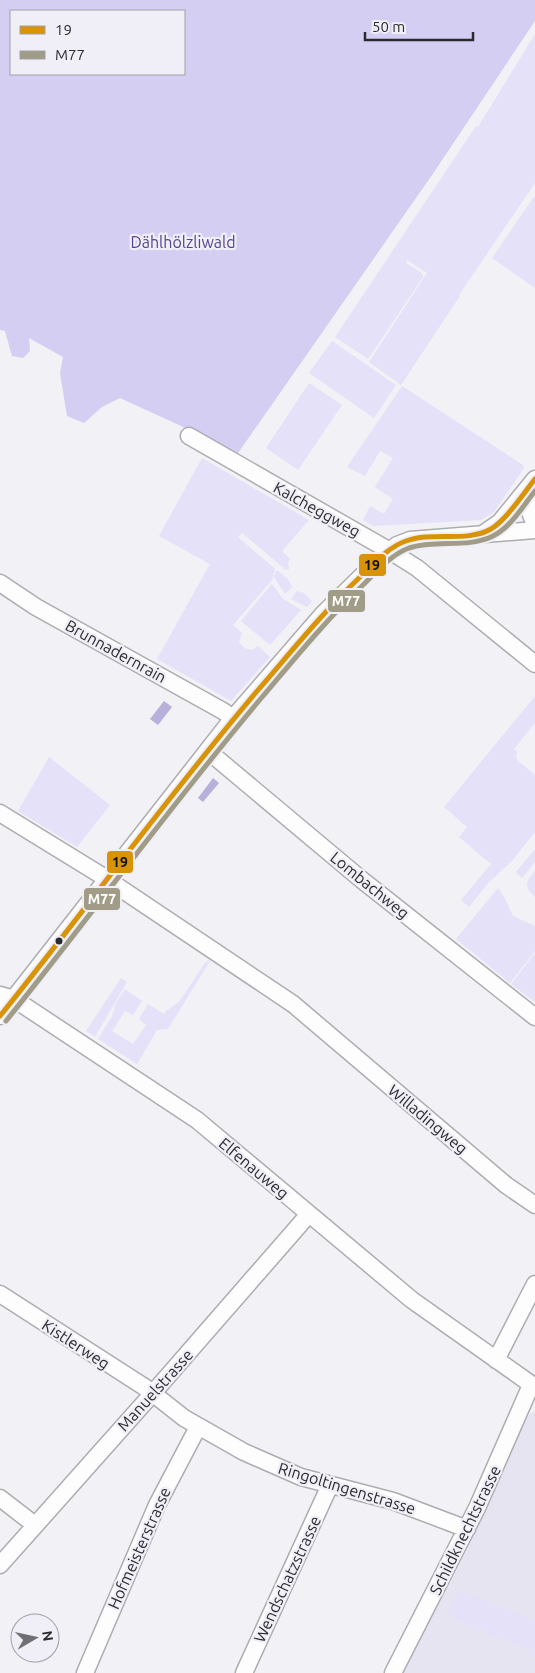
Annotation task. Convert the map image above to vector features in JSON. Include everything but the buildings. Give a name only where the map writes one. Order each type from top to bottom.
[{"type":"street","name":"Kalcheggweg","points":[[189,436],[390,550],[417,568],[535,664]]},
{"type":"street","points":[[482,534],[500,522],[535,479]]},
{"type":"street","points":[[535,479],[528,500],[529,512],[535,524]]},
{"type":"street","points":[[0,1016],[7,997],[108,880],[233,718],[323,614],[372,566],[390,550],[416,538],[535,530]]},
{"type":"street","name":"Brunnadernrain","points":[[0,583],[36,607],[223,710],[233,718]]},
{"type":"street","name":"Lombachweg","points":[[208,751],[362,880],[535,1017]]},
{"type":"street","name":"Willadingweg","points":[[0,813],[108,880],[293,1004],[506,1185],[535,1205]]},
{"type":"street","name":"Elfenauweg","points":[[7,997],[197,1120],[405,1294],[533,1386]]},
{"type":"street","name":"Manuelstrasse","points":[[0,1565],[309,1214]]},
{"type":"street","points":[[496,1360],[535,1284]]},
{"type":"street","name":"Kistlerweg","points":[[0,1294],[153,1393]]},
{"type":"street","name":"Schildknechtstrasse","points":[[393,1673],[468,1529],[533,1386]]},
{"type":"street","name":"Ringoltingenstrasse","points":[[153,1393],[198,1427],[264,1462],[301,1477],[394,1501],[468,1529]]},
{"type":"street","name":"Hofmeisterstrasse","points":[[85,1673],[157,1505],[198,1427]]},
{"type":"street","name":"Wendschatzstrasse","points":[[244,1673],[330,1485]]},
{"type":"street","points":[[0,1498],[35,1525]]},
{"type":"shaded area","points":[[535,34],[535,183],[401,385],[369,362],[427,273],[407,260],[406,263],[422,273],[423,277],[368,359],[335,337],[476,126],[478,127]]},
{"type":"shaded area","points":[[535,195],[535,288],[492,258]]},
{"type":"shaded area","points":[[332,341],[396,385],[374,418],[309,373]]},
{"type":"shaded area","points":[[309,383],[342,405],[298,470],[266,448]]},
{"type":"shaded area","points":[[402,386],[523,465],[524,468],[494,512],[481,520],[373,526],[363,520],[370,506],[384,514],[393,499],[375,487],[393,458],[380,451],[365,476],[347,467]]},
{"type":"shaded area","points":[[202,458],[309,520],[282,551],[290,559],[288,562],[289,569],[286,570],[242,533],[238,537],[275,569],[272,580],[233,625],[242,633],[239,642],[244,648],[252,650],[258,646],[270,657],[231,701],[157,659],[210,564],[159,536]]},
{"type":"shaded area","points":[[276,571],[280,571],[288,579],[292,587],[285,594],[274,577]]},
{"type":"shaded area","points":[[272,584],[283,599],[301,610],[270,645],[241,621]]},
{"type":"shaded area","points":[[297,591],[304,593],[312,601],[307,607],[291,599]]},
{"type":"shaded area","points":[[535,696],[535,723],[514,749],[517,752],[516,757],[518,761],[535,775],[535,832],[511,862],[489,882],[469,907],[461,900],[491,864],[459,837],[467,827],[444,807]]},
{"type":"shaded area","points":[[164,701],[172,707],[158,725],[150,719]]},
{"type":"shaded area","points":[[49,757],[110,805],[77,847],[18,811]]},
{"type":"shaded area","points":[[213,778],[219,783],[203,802],[198,798]]},
{"type":"shaded area","points":[[535,849],[535,862],[522,878],[516,872]]},
{"type":"shaded area","points":[[535,871],[535,897],[527,887],[527,884]]},
{"type":"shaded area","points":[[498,888],[513,916],[535,926],[535,951],[510,983],[456,939]]},
{"type":"shaded area","points":[[535,953],[535,1002],[511,984]]},
{"type":"shaded area","points":[[209,960],[168,1029],[157,1030],[137,1064],[98,1039],[125,989],[142,1001],[133,1015],[125,1011],[112,1031],[133,1044],[146,1025],[139,1019],[148,1004],[164,1014],[179,1002],[205,963]]},
{"type":"shaded area","points":[[121,978],[127,982],[95,1037],[86,1031]]},
{"type":"shaded area","points":[[535,1411],[535,1673],[402,1673],[466,1552],[525,1421]]},
{"type":"shaded area","points":[[459,1590],[535,1620],[535,1657],[530,1654],[529,1650],[480,1629],[469,1629],[466,1623],[447,1615]]},
{"type":"green space","name":"Dählhölzliwald","points":[[0,0],[535,0],[535,21],[432,175],[236,456],[192,431],[120,398],[102,407],[84,423],[67,416],[60,373],[63,357],[29,338],[30,351],[23,358],[12,356],[5,331],[0,330]]},
{"type":"transit line","name":"19","points":[[0,1016],[225,730],[346,590],[393,547],[406,541],[416,538],[471,535],[491,529],[509,513],[535,479]]},
{"type":"transit line","name":"M77","points":[[6,1021],[230,736],[275,681],[338,610],[385,563],[397,554],[420,545],[473,542],[493,536],[511,522],[535,491]]}]
